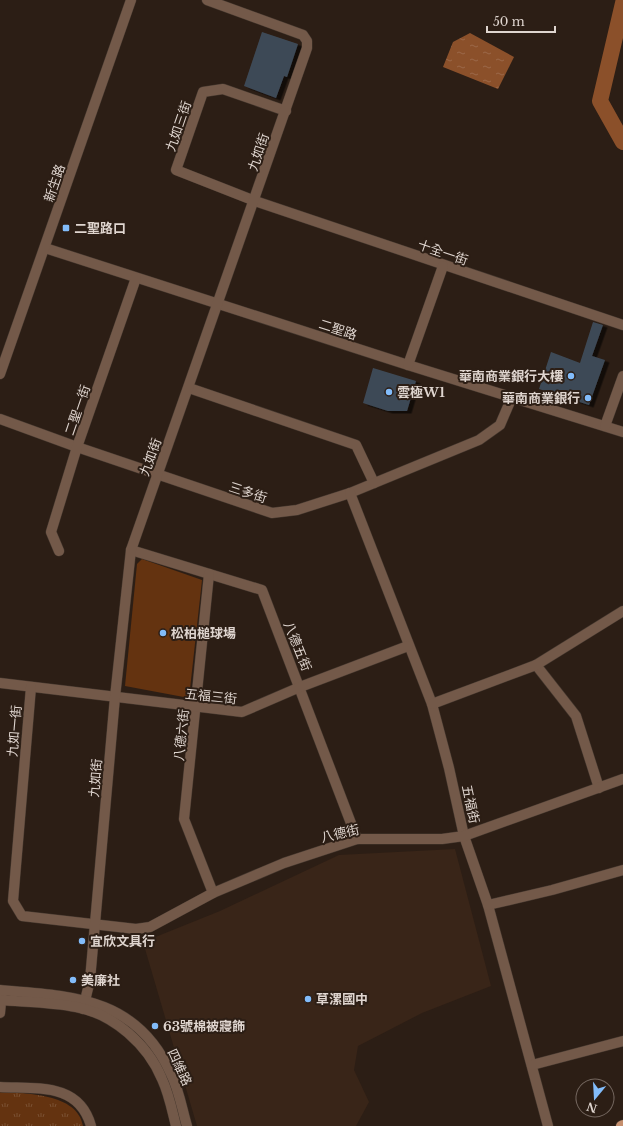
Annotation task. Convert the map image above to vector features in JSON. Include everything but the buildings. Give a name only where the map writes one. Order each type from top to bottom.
[{"type":"street","name":"新生路","points":[[0,374],[131,0]]},
{"type":"street","name":"九如街","points":[[85,1004],[90,980],[115,697],[131,550],[219,304],[307,48],[307,41],[303,35],[207,0]]},
{"type":"street","name":"九如三街","points":[[255,201],[176,170],[203,92],[223,89],[286,111]]},
{"type":"street","name":"十全一街","points":[[255,201],[443,266],[623,325]]},
{"type":"street","name":"二聖路","points":[[45,248],[408,365],[623,432]]},
{"type":"street","points":[[408,365],[443,266]]},
{"type":"street","name":"二聖一街","points":[[59,551],[51,532],[77,447],[136,278]]},
{"type":"street","points":[[605,426],[623,376]]},
{"type":"street","points":[[189,388],[356,445],[374,483]]},
{"type":"street","name":"三多街","points":[[0,419],[158,475],[272,513],[297,510],[350,493],[479,440],[500,425],[512,397]]},
{"type":"street","name":"五福街","points":[[350,493],[408,646],[432,704],[449,768],[464,836],[488,905],[548,1126]]},
{"type":"street","name":"八德五街","points":[[131,550],[262,590],[357,840]]},
{"type":"street","name":"八德六街","points":[[209,574],[197,708],[184,819],[213,893]]},
{"type":"street","points":[[432,704],[536,664],[623,611]]},
{"type":"street","name":"五福三街","points":[[0,683],[197,708],[242,712],[300,687],[408,646]]},
{"type":"street","points":[[536,664],[576,716],[599,788]]},
{"type":"street","name":"九如一街","points":[[31,687],[13,901],[22,916],[95,925]]},
{"type":"street","name":"八德街","points":[[95,925],[136,929],[150,928],[213,893],[284,863],[357,840],[442,839],[464,836],[623,779]]},
{"type":"street","points":[[488,905],[623,870]]},
{"type":"street","points":[[0,1013],[1,995]]},
{"type":"street","name":"四維路","points":[[1,995],[67,996],[85,1004],[121,1015],[140,1030],[154,1044],[172,1075],[187,1126]]},
{"type":"street","name":"四維路","points":[[85,1004],[130,1034],[146,1050],[162,1079],[176,1126]]},
{"type":"street","points":[[532,1065],[623,1041]]},
{"type":"street","points":[[0,1087],[46,1089],[67,1094],[79,1102],[88,1116],[91,1126]]},
{"type":"shaded area","name":"草漯國中","points":[[455,849],[491,986],[422,1013],[358,1046],[354,1070],[369,1102],[356,1126],[197,1126],[143,942],[220,911],[339,855]]},
{"type":"green space","name":"松柏槌球場","points":[[142,559],[202,580],[189,698],[125,686],[137,564]]},
{"type":"green space","points":[[0,1091],[49,1097],[61,1101],[71,1107],[79,1115],[83,1126],[0,1126]]},
{"type":"water","points":[[470,33],[514,57],[498,89],[443,67],[453,42]]},
{"type":"waterway","points":[[623,3],[600,101],[623,142]]},
{"type":"place","name":"二聖路口","points":[[66,228]]},
{"type":"place","name":"華南商業銀行大樓","points":[[571,376]]},
{"type":"place","name":"雲極W1","points":[[389,392]]},
{"type":"place","name":"華南商業銀行","points":[[588,398]]},
{"type":"place","name":"松柏槌球場","points":[[163,633]]},
{"type":"place","name":"宜欣文具行","points":[[82,941]]},
{"type":"place","name":"美廉社","points":[[73,980]]},
{"type":"place","name":"草漯國中","points":[[308,999]]},
{"type":"place","name":"63號棉被寢飾","points":[[155,1026]]}]
